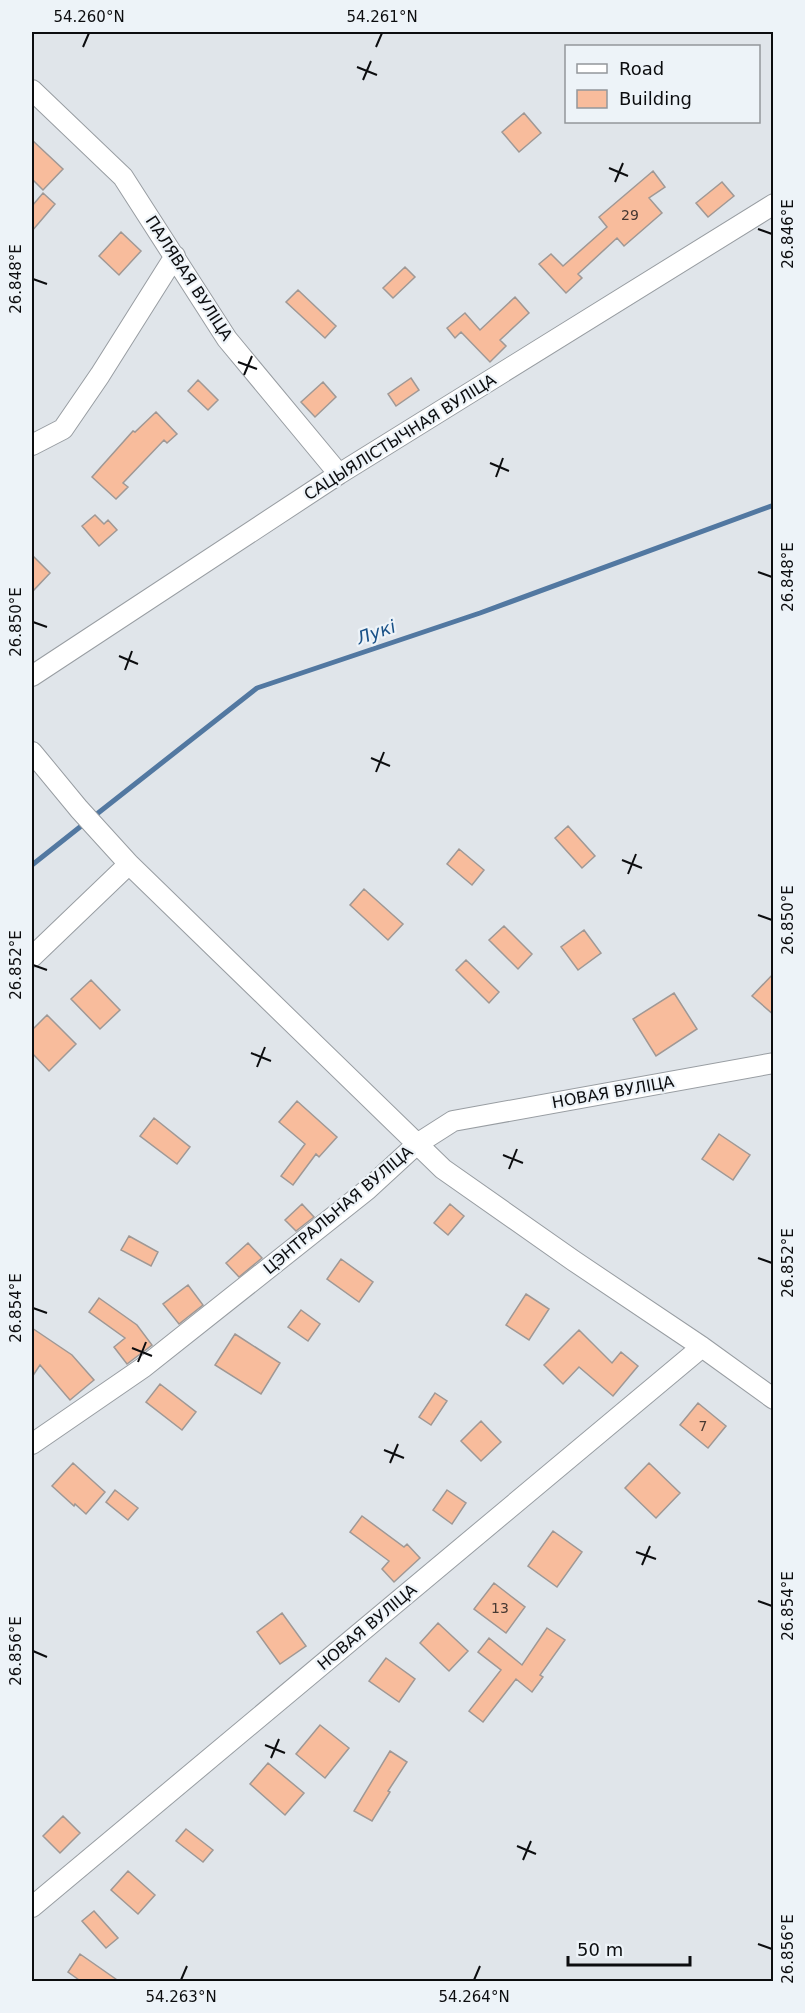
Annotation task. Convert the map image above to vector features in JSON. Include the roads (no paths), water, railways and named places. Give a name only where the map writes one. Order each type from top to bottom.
[{"type":"street","name":"ПАЛЯВАЯ ВУЛІЦА","points":[[32,90],[123,177],[227,339],[339,474]]},
{"type":"street","name":"САЦЫЯЛІСТЫЧНАЯ ВУЛІЦА","points":[[32,676],[339,474],[774,204]]},
{"type":"street","points":[[32,445],[63,429],[175,256]]},
{"type":"street","name":"ЦЭНТРАЛЬНАЯ ВУЛІЦА","points":[[32,752],[129,864],[417,1144],[367,1190],[144,1367],[32,1444]]},
{"type":"street","points":[[32,957],[129,864]]},
{"type":"street","name":"НОВАЯ ВУЛІЦА","points":[[417,1144],[453,1121],[774,1063]]},
{"type":"street","points":[[417,1144],[442,1169],[774,1399]]},
{"type":"street","name":"НОВАЯ ВУЛІЦА","points":[[32,1907],[702,1347]]},
{"type":"waterway","name":"Лукі","points":[[93,817],[257,688],[480,613],[774,505]]},
{"type":"waterway","name":"Лукі","points":[[32,865],[85,823]]}]
